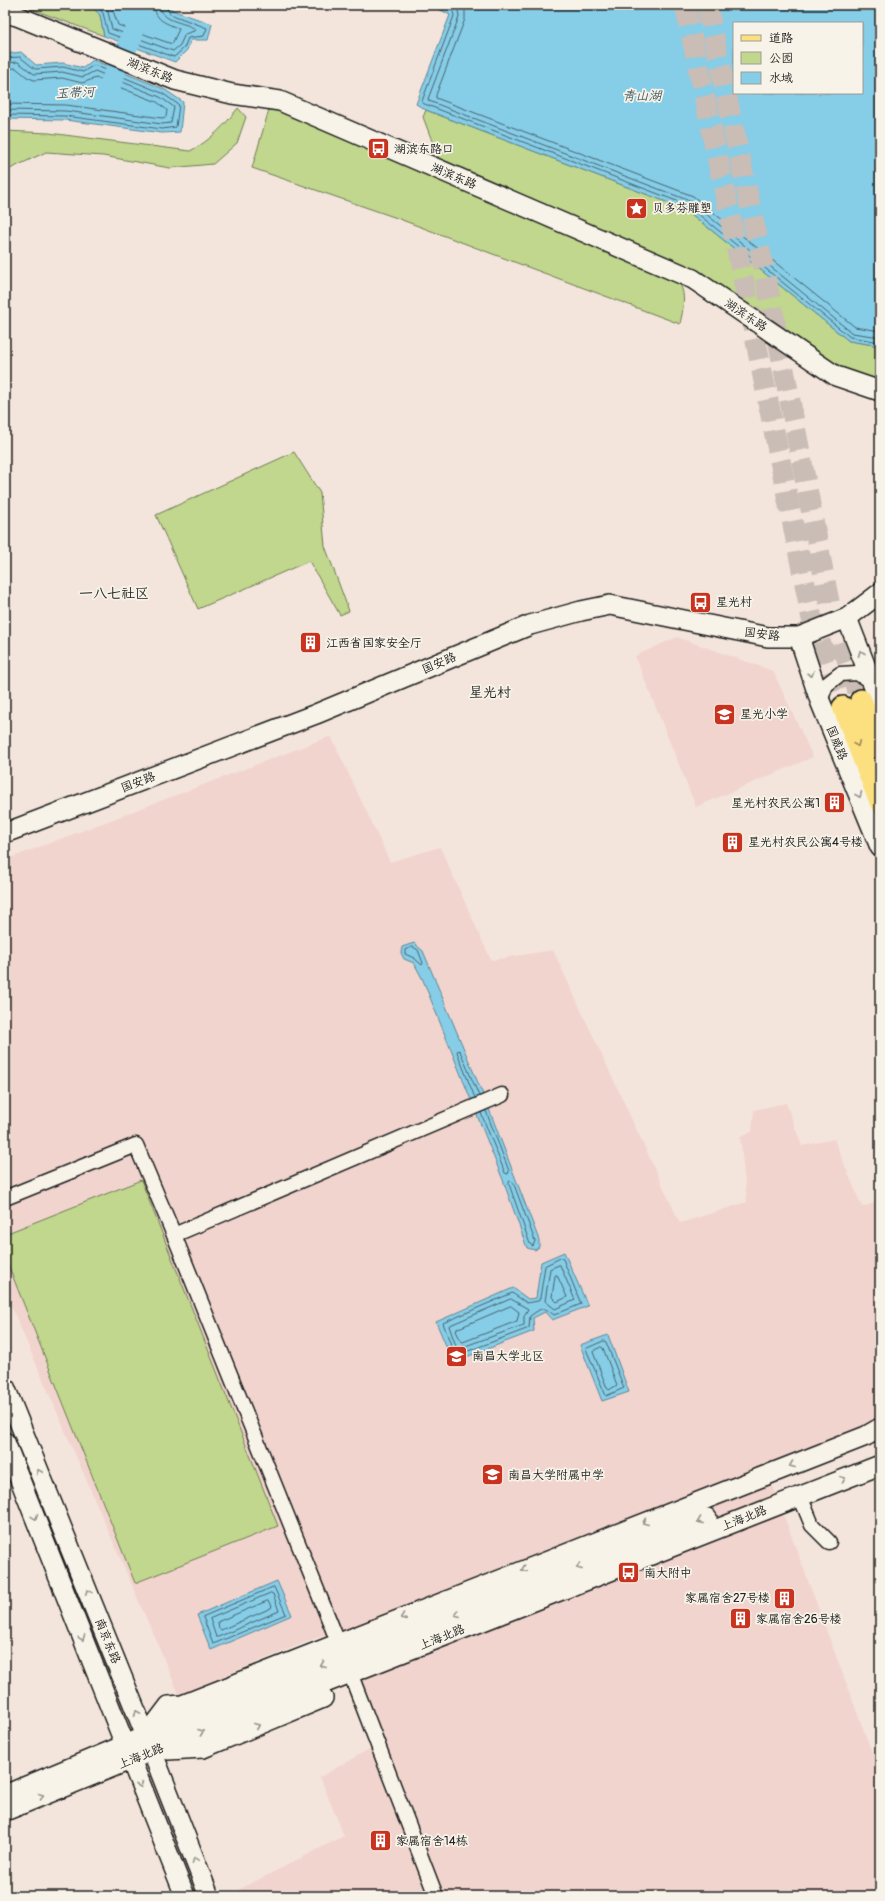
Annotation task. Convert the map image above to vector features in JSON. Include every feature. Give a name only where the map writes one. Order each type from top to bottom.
[{"type":"main road","name":"湖滨东路","points":[[5,14],[17,16],[175,80],[232,94],[280,100],[693,279],[836,376],[880,391]]},
{"type":"main road","name":"国安路","points":[[5,833],[316,714],[530,625],[610,605],[768,637],[799,637],[846,618],[880,593]]},
{"type":"main road","name":"国威路","points":[[846,618],[872,682],[861,703],[880,802]]},
{"type":"main road","name":"国威路","points":[[799,637],[820,700],[880,847]]},
{"type":"main road","name":"国威路","points":[[861,703],[880,749]]},
{"type":"main road","name":"南京东路","points":[[5,1387],[149,1743],[209,1896]]},
{"type":"main road","points":[[149,1743],[169,1706],[182,1705],[346,1664],[866,1436],[880,1428]]},
{"type":"main road","name":"南京东路","points":[[5,1442],[127,1753],[185,1896]]},
{"type":"main road","name":"上海北路","points":[[5,1811],[149,1743],[880,1451]]},
{"type":"main road","name":"上海北路","points":[[346,1664],[803,1501],[880,1465]]},
{"type":"main road","points":[[803,1501],[880,1478]]},
{"type":"main road","name":"上海北路","points":[[5,1795],[127,1753]]},
{"type":"street","points":[[820,700],[826,684],[840,674],[857,673],[872,682]]},
{"type":"street","points":[[174,1235],[496,1097]]},
{"type":"street","points":[[5,1198],[136,1145],[174,1235],[346,1664],[436,1896]]},
{"type":"street","points":[[803,1501],[812,1525],[829,1542]]},
{"type":"shaded area","name":"星光小学","points":[[677,637],[773,671],[813,757],[696,807],[635,656]]},
{"type":"shaded area","name":"南昌大学北区","points":[[331,736],[390,862],[440,847],[491,960],[553,950],[680,1223],[747,1202],[740,1136],[752,1132],[754,1110],[786,1103],[802,1146],[834,1139],[862,1207],[880,1201],[880,1420],[765,1465],[880,1774],[880,1896],[243,1896],[240,1889],[344,1836],[320,1777],[371,1748],[324,1635],[179,1694],[5,1292],[5,860]]},
{"type":"green space","points":[[21,5],[90,5],[100,15],[104,36]]},
{"type":"green space","points":[[270,106],[678,281],[683,291],[683,307],[680,324],[394,217],[252,168]]},
{"type":"green space","points":[[238,108],[246,117],[237,143],[213,164],[170,168],[103,156],[46,152],[10,169],[5,169],[5,131],[49,133],[190,151],[217,132]]},
{"type":"green space","points":[[426,110],[685,209],[849,341],[880,346],[880,386],[856,379],[727,290],[651,251],[440,162],[423,117]]},
{"type":"green space","points":[[294,452],[320,493],[325,546],[349,611],[340,615],[309,561],[198,609],[156,515]]},
{"type":"green space","points":[[141,1180],[278,1526],[135,1583],[5,1257],[5,1234]]},
{"type":"water","points":[[90,5],[168,5],[172,10],[212,24],[208,40],[191,40],[187,50],[175,62],[104,36],[100,15]]},
{"type":"water","name":"青山湖","points":[[431,5],[880,5],[880,346],[849,341],[685,209],[426,110],[416,104],[450,15]]},
{"type":"water","points":[[21,52],[36,65],[63,63],[83,68],[93,60],[164,89],[183,102],[180,132],[162,133],[65,120],[5,119],[5,54]]},
{"type":"water","points":[[414,943],[423,951],[489,1109],[539,1240],[539,1247],[535,1250],[527,1248],[503,1180],[423,980],[414,963],[404,959],[401,953],[402,947]]},
{"type":"water","points":[[564,1252],[588,1306],[552,1320],[545,1312],[533,1318],[534,1331],[453,1362],[436,1322],[513,1288],[528,1299],[536,1298],[541,1262]]},
{"type":"water","points":[[608,1335],[629,1392],[602,1401],[580,1345]]},
{"type":"water","points":[[277,1581],[292,1615],[211,1650],[197,1615]]},
{"type":"waterway","name":"玉带河","points":[[101,91],[107,91],[133,34]]},
{"type":"tunnel","points":[[685,5],[748,302],[812,619],[843,707]]},
{"type":"tunnel","points":[[707,5],[771,303],[831,612],[861,700]]},
{"type":"place","name":"湖滨东路口","points":[[379,149]]},
{"type":"place","name":"贝多芬雕塑","points":[[637,208]]},
{"type":"place","name":"星光村","points":[[700,602]]},
{"type":"place","name":"江西省国家安全厅","points":[[311,643]]},
{"type":"place","name":"星光小学","points":[[725,714]]},
{"type":"place","name":"星光村农民公寓1","points":[[835,803]]},
{"type":"place","name":"星光村农民公寓4号楼","points":[[732,842]]},
{"type":"place","name":"南昌大学北区","points":[[456,1356]]},
{"type":"place","name":"南昌大学附属中学","points":[[493,1475]]},
{"type":"place","name":"南大附中","points":[[629,1573]]},
{"type":"place","name":"家属宿舍27号楼","points":[[785,1598]]},
{"type":"place","name":"家属宿舍26号楼","points":[[741,1619]]},
{"type":"place","name":"家属宿舍14栋","points":[[380,1841]]},
{"type":"district","name":"一八七社区","points":[[114,593]]},
{"type":"district","name":"星光村","points":[[490,692]]}]
